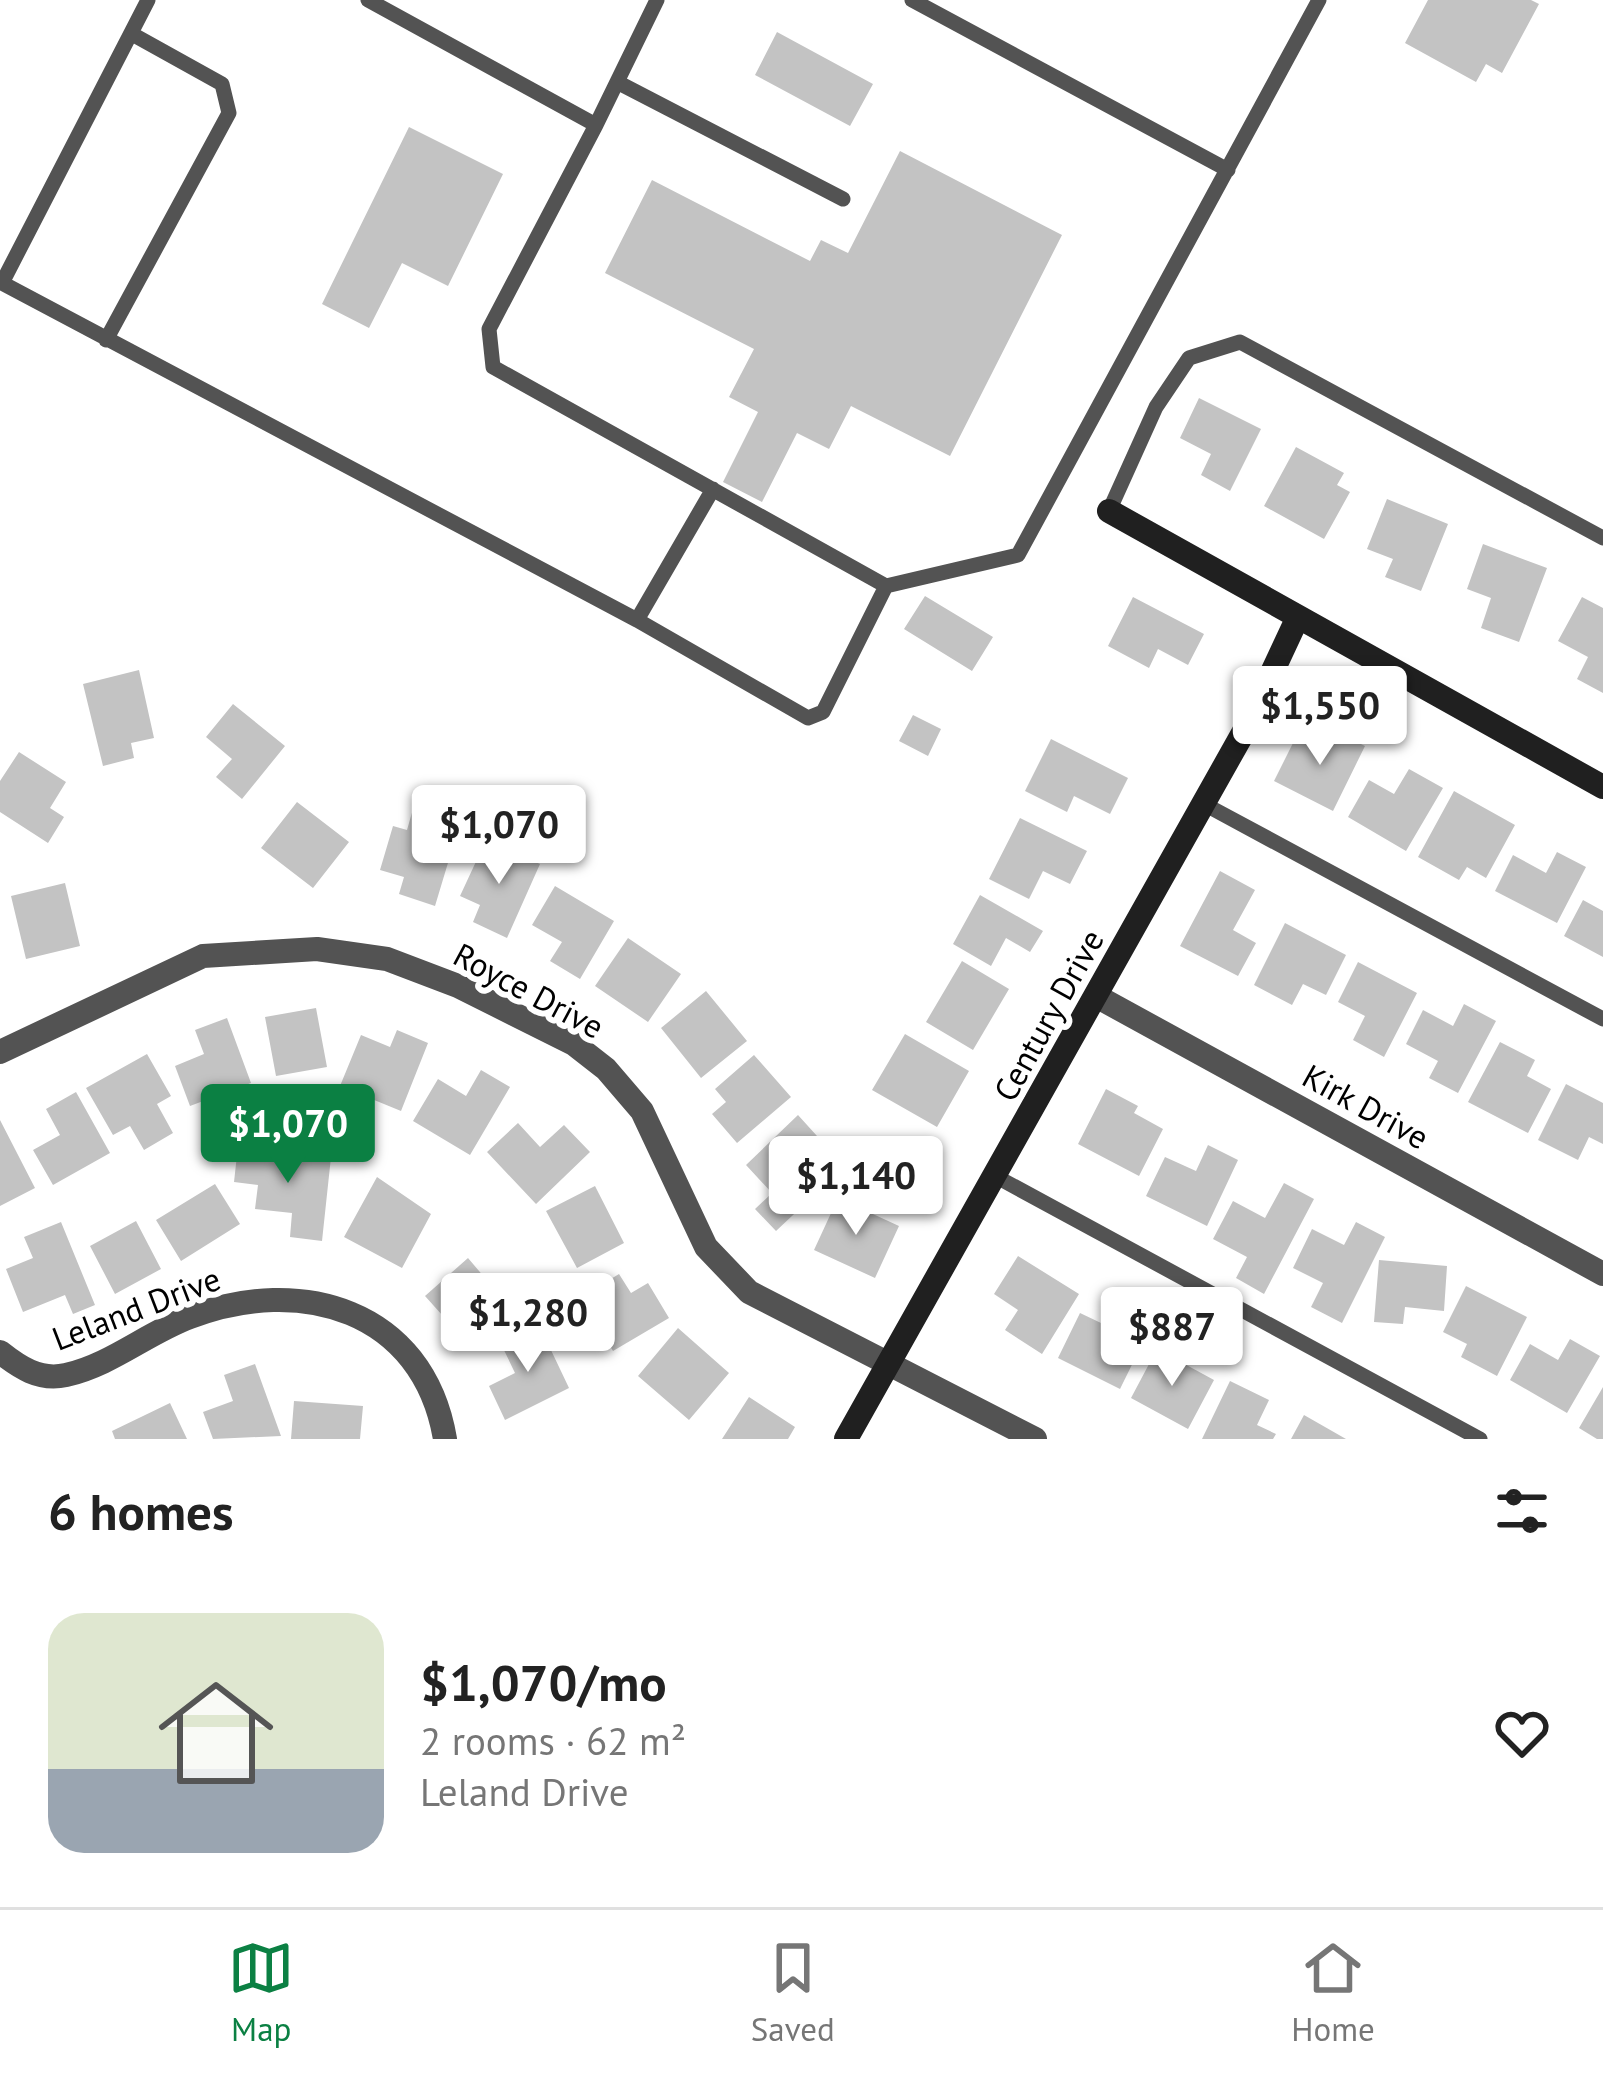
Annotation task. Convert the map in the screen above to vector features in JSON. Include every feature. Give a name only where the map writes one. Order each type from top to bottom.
[{"type":"main road","points":[[1109,511],[1603,787]]},
{"type":"main road","name":"Century Drive","points":[[846,1439],[1204,804],[1298,619]]},
{"type":"street","name":"Royce Drive","points":[[0,1052],[203,956],[316,949],[387,959],[535,1024],[574,1044],[606,1069],[642,1111],[706,1247],[749,1292],[1035,1439]]},
{"type":"street","name":"Kirk Drive","points":[[1096,996],[1603,1274]]},
{"type":"street","name":"Leland Drive","points":[[0,1352],[25,1372],[61,1377],[100,1364],[189,1317],[287,1296],[349,1309],[392,1338],[424,1382],[445,1439]]},
{"type":"lane","points":[[148,0],[1,283],[637,620],[808,718],[823,712],[886,586]]},
{"type":"lane","points":[[368,0],[596,125]]},
{"type":"lane","points":[[657,0],[489,329],[493,368],[886,586],[1018,555],[1319,0]]},
{"type":"lane","points":[[912,0],[1228,170]]},
{"type":"lane","points":[[106,340],[230,113],[222,84],[132,34]]},
{"type":"lane","points":[[617,82],[843,199]]},
{"type":"lane","points":[[1109,511],[1156,407],[1189,358],[1240,342],[1603,538]]},
{"type":"lane","points":[[637,620],[712,489]]},
{"type":"lane","points":[[1204,804],[1603,1019]]},
{"type":"lane","points":[[995,1175],[1480,1439]]},
{"type":"building","points":[[1428,0],[1531,0],[1539,4],[1502,73],[1486,64],[1476,82],[1405,43]]},
{"type":"building","points":[[777,32],[873,84],[850,126],[755,75]]},
{"type":"building","points":[[409,127],[503,174],[448,286],[402,263],[369,328],[322,304]]},
{"type":"building","points":[[900,151],[1062,235],[950,456],[851,406],[829,449],[797,433],[762,502],[723,482],[758,412],[729,397],[754,349],[605,273],[652,180],[810,261],[821,240],[848,253]]},
{"type":"building","points":[[1199,398],[1261,429],[1230,491],[1201,475],[1211,454],[1180,438]]},
{"type":"building","points":[[1296,447],[1344,473],[1337,485],[1350,492],[1324,539],[1264,506]]},
{"type":"building","points":[[1387,499],[1448,524],[1421,591],[1385,577],[1393,559],[1367,549]]},
{"type":"building","points":[[1483,544],[1547,568],[1519,642],[1481,628],[1491,598],[1467,589]]},
{"type":"building","points":[[925,596],[993,637],[972,671],[904,629]]},
{"type":"building","points":[[1133,597],[1204,634],[1188,665],[1158,649],[1149,668],[1108,646]]},
{"type":"building","points":[[1582,597],[1603,608],[1603,693],[1577,679],[1588,657],[1558,641]]},
{"type":"building","points":[[139,670],[154,738],[131,743],[134,758],[103,766],[83,684]]},
{"type":"building","points":[[233,704],[285,746],[242,799],[216,777],[232,759],[206,737]]},
{"type":"building","points":[[913,715],[941,729],[928,756],[899,741]]},
{"type":"building","points":[[1336,732],[1365,746],[1333,811],[1274,781],[1298,733],[1328,748]]},
{"type":"building","points":[[1051,739],[1128,778],[1110,814],[1074,796],[1067,812],[1025,791]]},
{"type":"building","points":[[19,752],[66,782],[50,808],[64,817],[48,843],[0,812],[0,781]]},
{"type":"building","points":[[1409,769],[1443,788],[1406,851],[1348,817],[1369,780],[1394,794]]},
{"type":"building","points":[[1454,791],[1515,825],[1486,878],[1467,867],[1459,880],[1418,857]]},
{"type":"building","points":[[297,802],[349,842],[313,888],[261,848]]},
{"type":"building","points":[[413,809],[460,823],[435,906],[399,894],[404,877],[380,870],[393,826],[407,830]]},
{"type":"building","points":[[1020,818],[1087,851],[1070,884],[1043,871],[1029,899],[989,879]]},
{"type":"building","points":[[486,840],[540,864],[507,938],[473,922],[480,905],[460,896]]},
{"type":"building","points":[[1557,852],[1586,867],[1557,923],[1495,891],[1513,855],[1546,873]]},
{"type":"building","points":[[1220,871],[1255,890],[1233,930],[1256,943],[1238,976],[1180,946]]},
{"type":"building","points":[[65,883],[80,946],[26,959],[11,896]]},
{"type":"building","points":[[555,886],[614,921],[580,979],[550,961],[562,942],[532,925]]},
{"type":"building","points":[[980,895],[1043,931],[1030,952],[1006,938],[991,966],[953,944]]},
{"type":"building","points":[[1583,900],[1603,911],[1603,957],[1564,936]]},
{"type":"building","points":[[1285,923],[1346,955],[1326,995],[1303,984],[1292,1005],[1254,985]]},
{"type":"building","points":[[628,938],[681,974],[648,1022],[595,986]]},
{"type":"building","points":[[962,961],[1009,989],[973,1050],[926,1022]]},
{"type":"building","points":[[1358,962],[1417,993],[1384,1057],[1353,1040],[1365,1016],[1338,1002]]},
{"type":"building","points":[[706,991],[747,1041],[701,1078],[661,1028]]},
{"type":"building","points":[[1464,1004],[1496,1021],[1458,1093],[1429,1078],[1438,1061],[1406,1044],[1423,1010],[1453,1026]]},
{"type":"building","points":[[316,1008],[327,1067],[276,1076],[265,1017]]},
{"type":"building","points":[[227,1018],[251,1083],[190,1106],[175,1066],[204,1054],[195,1030]]},
{"type":"building","points":[[397,1030],[428,1043],[401,1111],[340,1086],[361,1035],[390,1047]]},
{"type":"building","points":[[905,1034],[969,1071],[937,1127],[872,1090]]},
{"type":"building","points":[[1500,1042],[1535,1060],[1527,1076],[1551,1089],[1528,1133],[1468,1102]]},
{"type":"building","points":[[147,1054],[171,1096],[157,1104],[173,1133],[144,1150],[130,1126],[113,1135],[86,1088]]},
{"type":"building","points":[[754,1055],[791,1097],[737,1143],[712,1114],[726,1102],[715,1089]]},
{"type":"building","points":[[481,1070],[510,1087],[470,1155],[413,1121],[438,1079],[466,1096]]},
{"type":"building","points":[[1566,1084],[1603,1103],[1603,1144],[1589,1137],[1578,1160],[1538,1140]]},
{"type":"building","points":[[1106,1089],[1138,1106],[1134,1113],[1163,1129],[1139,1176],[1078,1144]]},
{"type":"building","points":[[76,1092],[110,1153],[53,1185],[33,1150],[60,1135],[46,1109]]},
{"type":"building","points":[[798,1115],[817,1136],[797,1155],[826,1184],[776,1231],[755,1209],[772,1193],[746,1165]]},
{"type":"building","points":[[0,1120],[35,1188],[0,1206]]},
{"type":"building","points":[[518,1123],[540,1147],[564,1125],[590,1152],[536,1204],[487,1152]]},
{"type":"building","points":[[1208,1145],[1238,1160],[1207,1226],[1146,1196],[1165,1157],[1196,1171]]},
{"type":"building","points":[[238,1146],[331,1157],[322,1241],[290,1237],[292,1213],[255,1209],[258,1185],[234,1182]]},
{"type":"building","points":[[377,1177],[431,1214],[402,1268],[344,1237]]},
{"type":"building","points":[[1284,1183],[1314,1199],[1264,1294],[1236,1278],[1247,1257],[1213,1239],[1233,1201],[1265,1218]]},
{"type":"building","points":[[215,1184],[240,1224],[181,1261],[156,1220]]},
{"type":"building","points":[[595,1186],[624,1243],[577,1268],[546,1211]]},
{"type":"building","points":[[838,1198],[899,1226],[875,1278],[814,1250]]},
{"type":"building","points":[[136,1221],[161,1269],[115,1294],[90,1246]]},
{"type":"building","points":[[61,1222],[95,1305],[73,1314],[65,1295],[23,1312],[6,1269],[33,1258],[24,1237]]},
{"type":"building","points":[[1356,1222],[1385,1237],[1342,1323],[1311,1307],[1323,1283],[1293,1268],[1312,1229],[1344,1245]]},
{"type":"building","points":[[1018,1256],[1079,1294],[1042,1354],[1005,1330],[1018,1310],[994,1294]]},
{"type":"building","points":[[468,1258],[502,1298],[460,1335],[425,1296]]},
{"type":"building","points":[[1379,1260],[1447,1266],[1444,1311],[1405,1307],[1403,1324],[1374,1322]]},
{"type":"building","points":[[619,1274],[631,1293],[648,1283],[669,1318],[613,1351],[581,1297]]},
{"type":"building","points":[[1466,1286],[1527,1317],[1497,1376],[1461,1357],[1467,1344],[1443,1332]]},
{"type":"building","points":[[1080,1313],[1122,1333],[1130,1318],[1150,1328],[1120,1389],[1058,1358]]},
{"type":"building","points":[[540,1327],[569,1388],[505,1420],[489,1386],[515,1373],[502,1346]]},
{"type":"building","points":[[678,1328],[729,1373],[689,1420],[638,1376]]},
{"type":"building","points":[[1570,1339],[1600,1356],[1567,1413],[1510,1380],[1530,1344],[1558,1360]]},
{"type":"building","points":[[1157,1349],[1214,1380],[1188,1429],[1131,1398]]},
{"type":"building","points":[[255,1364],[281,1436],[213,1439],[203,1412],[233,1401],[224,1375]]},
{"type":"building","points":[[1230,1381],[1269,1400],[1257,1425],[1276,1434],[1273,1439],[1202,1439]]},
{"type":"building","points":[[1603,1387],[1603,1439],[1597,1439],[1579,1428]]},
{"type":"building","points":[[749,1397],[795,1427],[788,1439],[722,1439]]},
{"type":"building","points":[[294,1401],[363,1406],[360,1439],[291,1439]]},
{"type":"building","points":[[170,1403],[187,1439],[115,1439],[112,1431]]},
{"type":"building","points":[[1304,1415],[1346,1439],[1291,1439]]}]
